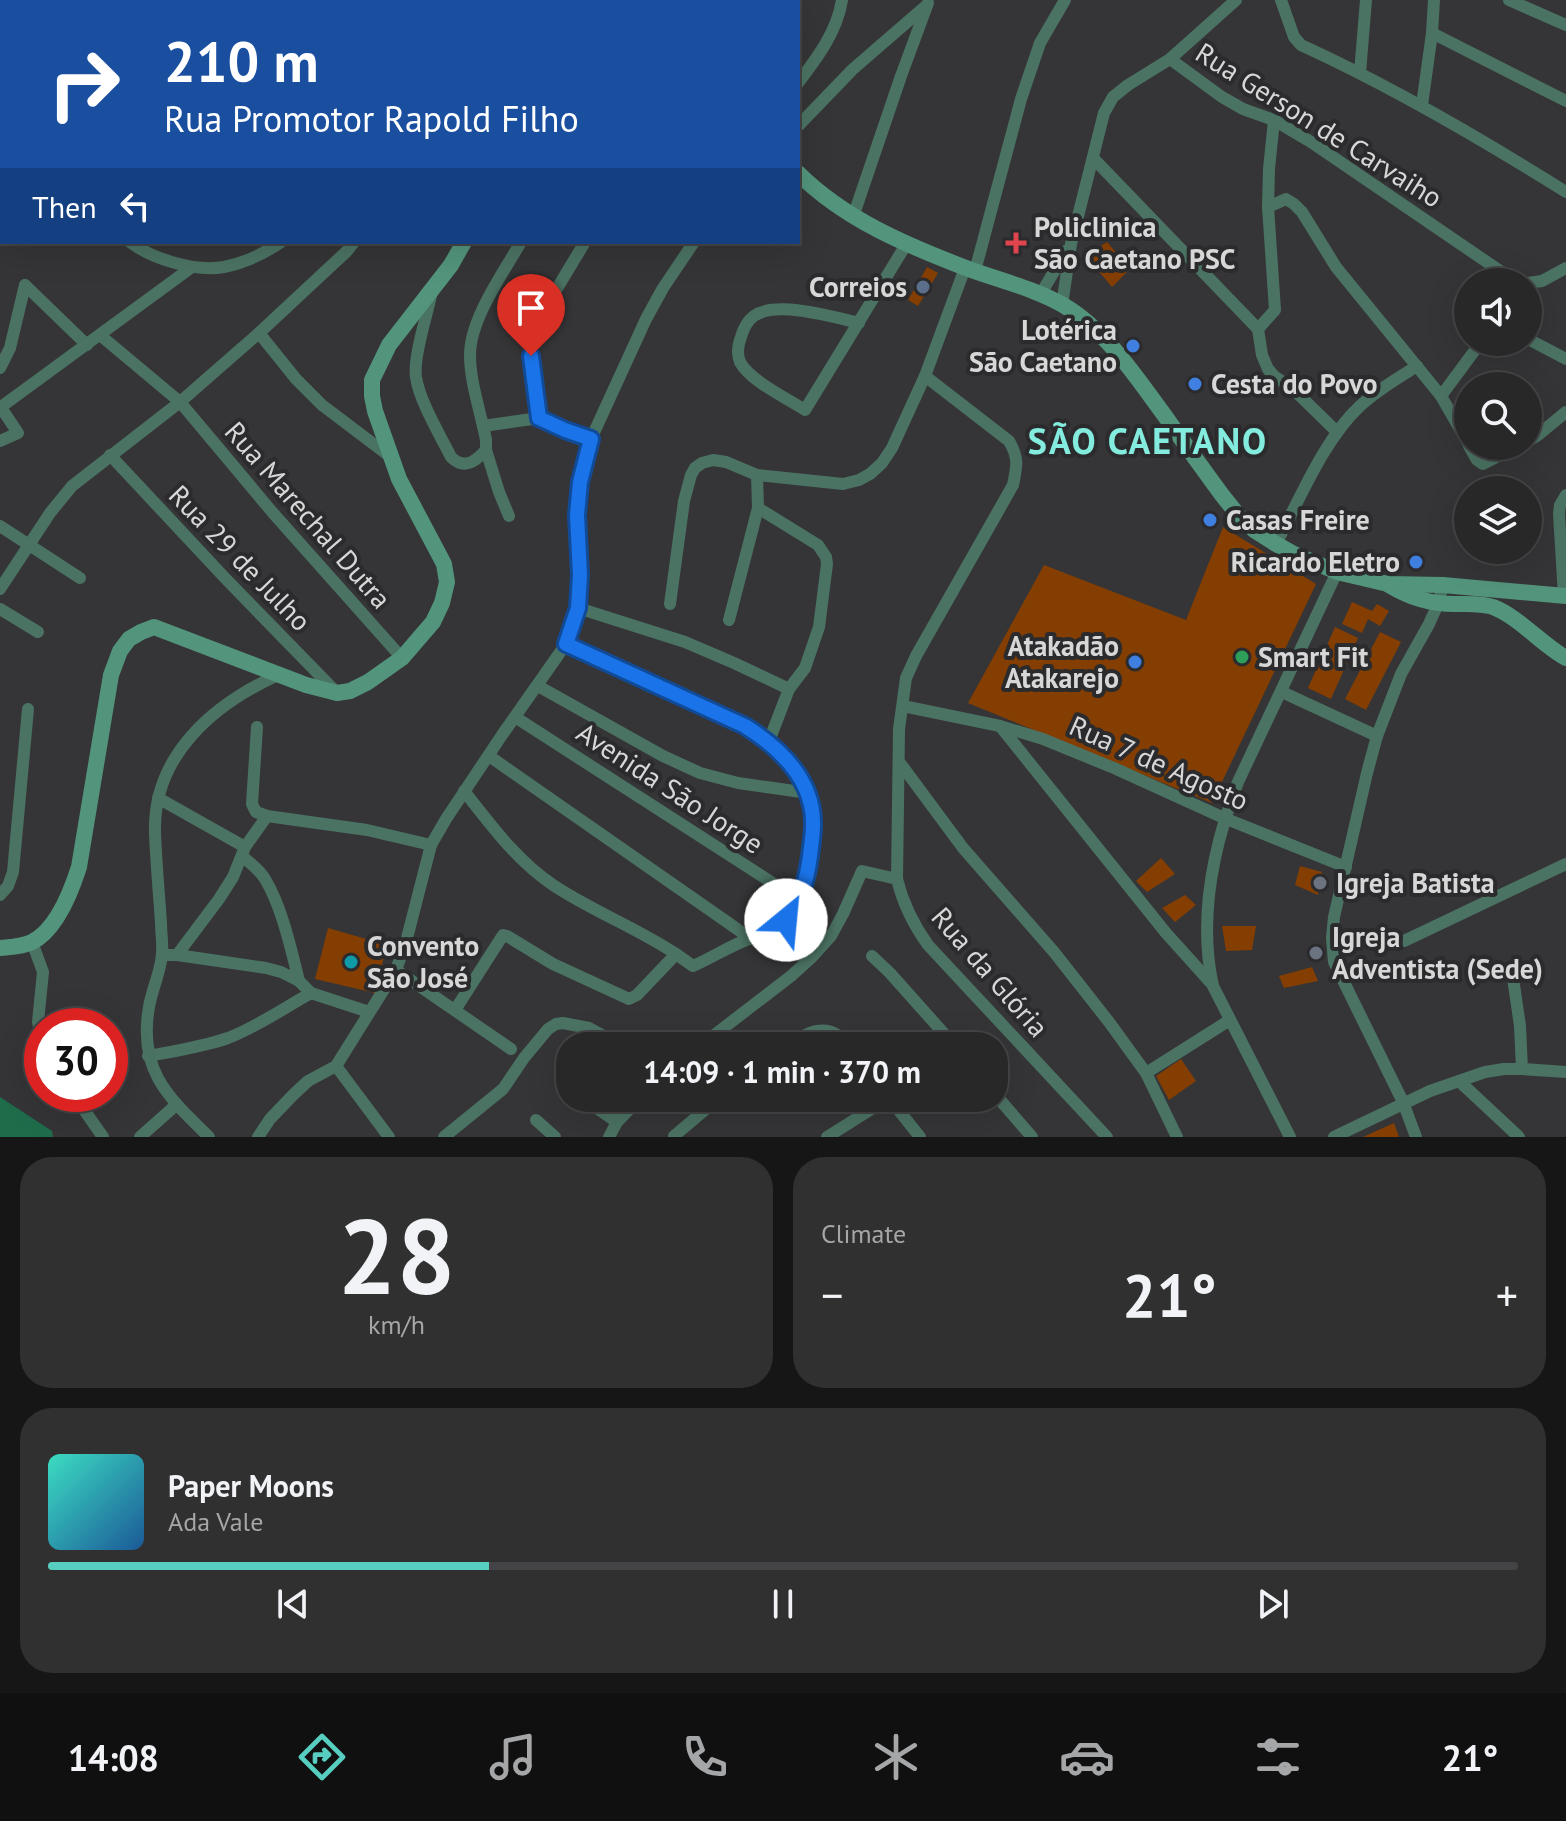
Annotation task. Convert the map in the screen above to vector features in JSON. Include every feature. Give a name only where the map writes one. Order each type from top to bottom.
[{"type":"main road","points":[[801,178],[853,217],[970,270],[1062,305],[1092,328],[1125,362],[1238,515],[1254,530],[1292,553],[1337,572],[1388,584],[1443,585],[1565,596]]},
{"type":"main road","points":[[0,948],[32,942],[47,930],[71,892],[79,867],[111,675],[120,651],[129,639],[154,627],[278,675],[337,693],[350,691],[368,682],[402,658],[433,622],[447,582],[444,564],[399,479],[375,411],[372,380],[389,345],[432,291],[463,244]]},
{"type":"main road","points":[[1388,584],[1420,601],[1493,607],[1566,658]]},
{"type":"main road","points":[[1533,635],[1527,616],[1531,604],[1541,595]]},
{"type":"street","points":[[800,80],[831,33],[842,0]]},
{"type":"street","points":[[670,604],[687,487],[695,468],[702,463],[713,460],[757,475],[843,484],[859,480],[882,463],[892,448],[970,270],[1040,43],[1065,0]]},
{"type":"street","points":[[1062,305],[1071,244],[1104,113],[1113,97],[1170,59],[1236,0]]},
{"type":"street","points":[[1281,0],[1297,42],[1301,45],[1422,105],[1566,192]]},
{"type":"street","points":[[1360,73],[1366,0]]},
{"type":"street","points":[[1422,105],[1434,0]]},
{"type":"street","points":[[1509,0],[1566,25]]},
{"type":"street","points":[[800,124],[853,69],[929,2]]},
{"type":"street","points":[[853,217],[929,2]]},
{"type":"street","points":[[1432,33],[1566,101]]},
{"type":"street","name":"Rua Gerson de Carvaiho","points":[[1170,59],[1222,97],[1243,109],[1274,120],[1311,142],[1496,268]]},
{"type":"street","points":[[1258,329],[1275,310],[1268,207],[1274,120]]},
{"type":"street","points":[[1093,158],[1258,329],[1262,355],[1274,376],[1337,432]]},
{"type":"street","points":[[1268,207],[1286,199],[1302,212],[1336,267],[1441,396],[1454,419]]},
{"type":"street","points":[[859,323],[792,310],[770,311],[755,316],[744,328],[738,346],[739,361],[751,375],[805,410],[859,323],[907,243]]},
{"type":"street","points":[[134,244],[161,259],[192,267],[223,267],[266,252],[278,244]]},
{"type":"street","points":[[0,589],[50,513],[72,486],[180,402],[259,333],[352,244]]},
{"type":"street","points":[[509,516],[486,450],[470,354],[472,334],[479,315],[520,244]]},
{"type":"street","points":[[539,418],[531,356],[532,338],[538,320],[584,244]]},
{"type":"street","points":[[258,1137],[270,1119],[308,1081],[336,1066],[396,970],[431,845],[464,791],[566,644],[578,608],[577,515],[580,482],[591,439],[646,319],[693,244]]},
{"type":"street","points":[[1040,295],[1071,244]]},
{"type":"street","points":[[0,441],[18,433],[0,407],[192,267]]},
{"type":"street","name":"Rua Gerson de Carvaiho","points":[[1542,281],[1566,268]]},
{"type":"street","points":[[0,368],[10,348],[25,285],[87,345]]},
{"type":"street","points":[[432,291],[416,361],[415,375],[419,389],[451,457],[460,464],[468,464],[486,450]]},
{"type":"street","points":[[259,333],[296,379],[322,405],[392,458]]},
{"type":"street","name":"Rua Marechal Dutra","points":[[100,335],[180,402],[273,513],[402,658]]},
{"type":"street","points":[[1542,346],[1566,359]]},
{"type":"street","points":[[1441,396],[1471,356]]},
{"type":"street","points":[[1276,544],[1337,432],[1359,406],[1417,366]]},
{"type":"street","name":"Rua da Glória","points":[[925,376],[1009,441],[1017,454],[1017,468],[1013,485],[906,678],[899,729],[897,879],[915,927],[928,945],[1107,1137]]},
{"type":"street","points":[[1542,432],[1566,412]]},
{"type":"street","points":[[483,426],[539,418],[591,439]]},
{"type":"street","name":"Rua 29 de Julho","points":[[110,455],[337,693]]},
{"type":"street","points":[[729,620],[758,508],[757,475]]},
{"type":"street","points":[[1565,596],[1559,514],[1566,495]]},
{"type":"street","points":[[758,508],[818,545],[827,564],[819,627],[805,668],[789,689],[769,741]]},
{"type":"street","points":[[0,526],[80,578]]},
{"type":"street","points":[[1290,1137],[1213,986],[1207,959],[1206,930],[1224,818],[1337,572]]},
{"type":"street","points":[[1416,1137],[1403,1102],[1334,962],[1332,938],[1334,917],[1377,736],[1401,674],[1438,604],[1443,585]]},
{"type":"street","points":[[578,608],[685,642],[789,689]]},
{"type":"street","points":[[0,609],[38,632]]},
{"type":"street","points":[[464,791],[504,842],[550,883],[587,906],[657,941],[693,966],[750,938],[773,932],[786,920],[799,900],[807,877],[813,824],[808,793],[783,754],[745,726],[566,644]]},
{"type":"street","points":[[209,1137],[176,1105],[148,1056],[146,1028],[162,955],[155,815],[165,776],[190,735],[217,710],[278,675]]},
{"type":"street","points":[[538,686],[663,756],[700,773],[738,783],[808,793]]},
{"type":"street","points":[[1282,692],[1377,736]]},
{"type":"street","name":"Rua 7 de Agosto","points":[[903,706],[1000,726],[1043,739],[1346,867]]},
{"type":"street","points":[[0,895],[8,886],[13,872],[28,709]]},
{"type":"street","name":"Avenida São Jorge","points":[[515,717],[799,900]]},
{"type":"street","points":[[1000,726],[1166,933],[1213,986]]},
{"type":"street","points":[[257,727],[254,810],[267,816],[367,830],[431,845]]},
{"type":"street","points":[[489,756],[750,938]]},
{"type":"street","points":[[900,763],[963,848],[1054,952],[1109,1022],[1146,1073],[1177,1137]]},
{"type":"street","points":[[158,798],[243,852],[264,878],[287,932],[299,981]]},
{"type":"street","points":[[177,955],[219,899],[233,877],[243,852],[267,816]]},
{"type":"street","points":[[1404,941],[1566,864]]},
{"type":"street","points":[[718,1032],[812,957],[831,936],[862,871],[897,879]]},
{"type":"street","points":[[455,1010],[505,935],[553,964],[629,999],[637,995],[676,954]]},
{"type":"street","points":[[32,942],[43,972],[39,1008]]},
{"type":"street","points":[[162,955],[281,972],[299,981],[311,993],[369,1012]]},
{"type":"street","points":[[872,956],[943,1032]]},
{"type":"street","points":[[396,970],[511,1049]]},
{"type":"street","points":[[1513,978],[1522,1069]]},
{"type":"street","points":[[148,1056],[203,1046],[231,1037],[311,993]]},
{"type":"street","points":[[1146,1073],[1230,1020]]},
{"type":"street","points":[[444,1137],[503,1089],[548,1029],[563,1023],[596,1032]]},
{"type":"street","points":[[811,1032],[833,1032]]},
{"type":"street","points":[[336,1066],[389,1137]]},
{"type":"street","points":[[1334,1137],[1403,1102],[1485,1072],[1522,1069],[1566,1072]]},
{"type":"street","points":[[1459,1081],[1519,1137]]},
{"type":"street","points":[[140,1137],[176,1105]]},
{"type":"street","points":[[1008,1109],[1032,1137]]},
{"type":"street","points":[[86,1112],[103,1137]]},
{"type":"street","points":[[605,1112],[617,1122]]},
{"type":"street","points":[[609,1137],[627,1112]]},
{"type":"street","points":[[674,1136],[702,1112]]},
{"type":"street","points":[[827,1137],[867,1112]]},
{"type":"street","points":[[900,1112],[920,1137]]},
{"type":"street","points":[[536,1120],[555,1137]]},
{"type":"street","points":[[1087,1137],[1096,1126]]},
{"type":"green space","points":[[0,1097],[52,1131],[53,1137],[0,1137]]},
{"type":"building","points":[[1107,242],[1130,269],[1112,287],[1086,256]]},
{"type":"building","name":"Correios","points":[[927,267],[938,273],[918,306],[908,300]]},
{"type":"building","name":"Atakadão Atakarejo","points":[[1223,527],[1316,584],[1212,803],[968,703],[1044,565],[1186,620]]},
{"type":"building","points":[[1352,602],[1372,611],[1377,604],[1389,611],[1380,626],[1368,619],[1362,633],[1342,624]]},
{"type":"building","points":[[1335,627],[1358,638],[1331,699],[1308,688]]},
{"type":"building","points":[[1380,632],[1401,642],[1366,710],[1345,699]]},
{"type":"building","points":[[1161,858],[1175,874],[1147,892],[1136,881]]},
{"type":"building","points":[[1300,866],[1322,872],[1318,895],[1295,885]]},
{"type":"building","points":[[1185,895],[1196,905],[1175,922],[1162,908]]},
{"type":"building","points":[[1222,926],[1256,926],[1252,950],[1226,951]]},
{"type":"building","name":"Convento São José","points":[[328,928],[387,945],[375,993],[315,979]]},
{"type":"building","points":[[1312,967],[1318,981],[1284,988],[1279,976]]},
{"type":"building","points":[[1181,1059],[1196,1081],[1169,1100],[1156,1076]]},
{"type":"building","points":[[1394,1123],[1399,1137],[1363,1137]]},
{"type":"place","name":"Policlinica São Caetano PSC","points":[[1016,243]]},
{"type":"place","name":"Correios","points":[[923,287]]},
{"type":"place","name":"Lotérica São Caetano","points":[[1133,346]]},
{"type":"place","name":"Cesta do Povo","points":[[1195,384]]},
{"type":"place","name":"Casas Freire","points":[[1210,520]]},
{"type":"place","name":"Ricardo Eletro","points":[[1416,562]]},
{"type":"place","name":"Smart Fit","points":[[1242,657]]},
{"type":"place","name":"Atakadão Atakarejo","points":[[1135,662]]},
{"type":"place","name":"Igreja Batista","points":[[1320,883]]},
{"type":"place","name":"Igreja Adventista (Sede)","points":[[1316,953]]},
{"type":"place","name":"Convento São José","points":[[351,962]]},
{"type":"district","name":"SÃO CAETANO","points":[[1148,441]]},
{"type":"route","points":[[531,356],[539,418],[591,439],[580,482],[577,515],[578,608],[566,644],[745,726],[783,754],[808,793],[813,824],[807,877],[799,900],[786,920]]}]
